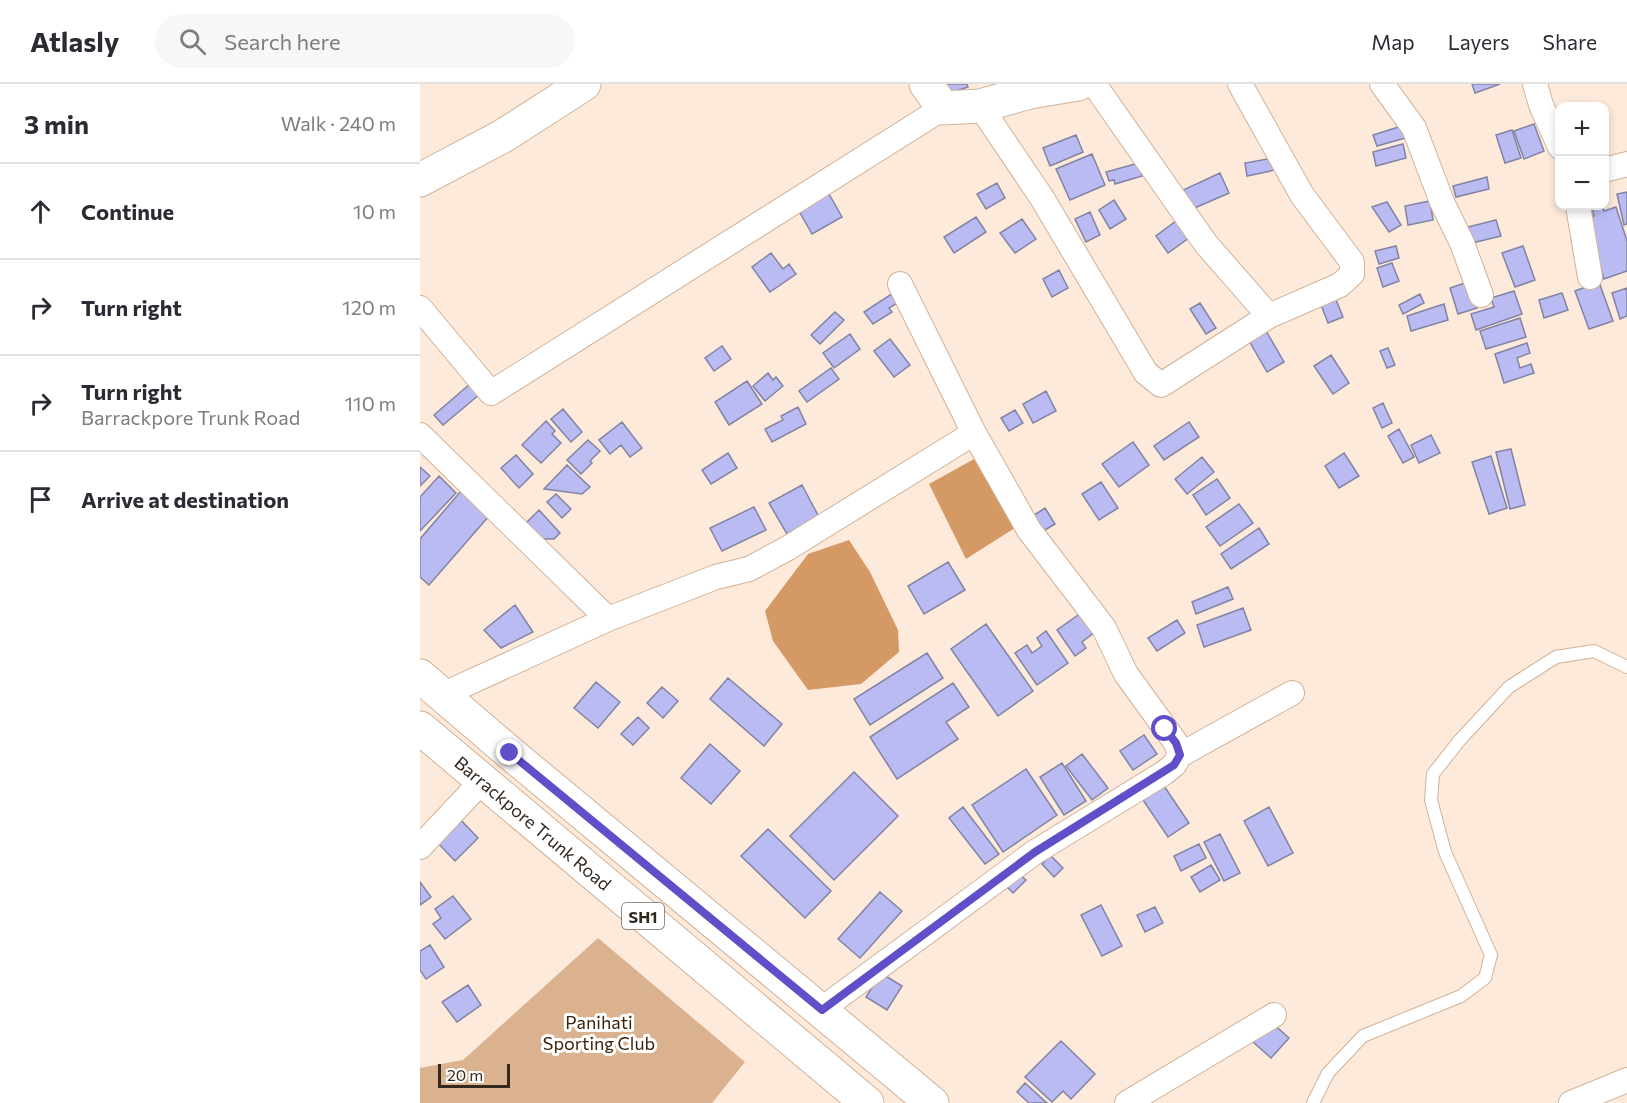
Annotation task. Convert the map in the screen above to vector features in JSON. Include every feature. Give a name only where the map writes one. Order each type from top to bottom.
[{"type":"main road","points":[[420,180],[503,136],[584,84]]},
{"type":"main road","points":[[934,96],[980,106],[1029,88],[1078,84]]},
{"type":"main road","name":"SH1","points":[[431,685],[519,761],[932,1103]]},
{"type":"main road","name":"Barrackpore Trunk Road","points":[[420,728],[867,1103]]},
{"type":"street","points":[[1094,84],[1206,244],[1269,316]]},
{"type":"street","points":[[980,106],[1042,198],[1146,373],[1161,385],[1269,316],[1340,285],[1352,274],[1352,262],[1302,195],[1240,84]]},
{"type":"street","points":[[1382,84],[1414,128],[1442,202],[1462,243],[1481,296]]},
{"type":"street","points":[[1534,84],[1555,136]]},
{"type":"street","points":[[420,308],[491,393],[934,96]]},
{"type":"street","points":[[1609,169],[1627,164]]},
{"type":"street","points":[[1579,210],[1590,277]]},
{"type":"street","points":[[900,284],[974,433],[1029,530],[1104,628],[1126,674],[1176,743],[1180,755]]},
{"type":"street","points":[[431,685],[716,577],[749,569],[788,548],[974,433]]},
{"type":"street","points":[[420,435],[608,619]]},
{"type":"street","points":[[822,1010],[1035,852],[1164,773],[1174,765],[1180,755],[1292,693]]},
{"type":"street","points":[[420,847],[482,781]]},
{"type":"street","points":[[1127,1103],[1274,1015]]},
{"type":"street","points":[[1571,1103],[1627,1080]]},
{"type":"lane","points":[[1313,1103],[1328,1073],[1363,1036],[1461,996],[1485,978],[1491,955],[1444,852],[1431,800],[1433,774],[1459,741],[1509,687],[1556,657],[1594,651],[1627,667]]},
{"type":"green space","name":"Panihati Sporting Club","points":[[598,938],[745,1062],[712,1103],[420,1103],[420,1068],[463,1060]]},
{"type":"shaded area","points":[[985,453],[1029,519],[966,559],[929,484]]},
{"type":"shaded area","points":[[849,540],[870,572],[898,630],[899,652],[861,684],[808,690],[773,641],[765,611],[808,554]]},
{"type":"building","points":[[934,84],[967,84],[968,87],[938,97]]},
{"type":"building","points":[[1472,84],[1500,84],[1475,93]]},
{"type":"building","points":[[1534,124],[1544,151],[1524,159],[1514,131]]},
{"type":"building","points":[[1405,125],[1409,137],[1377,146],[1373,135]]},
{"type":"building","points":[[1512,130],[1521,158],[1505,163],[1496,135]]},
{"type":"building","points":[[1076,135],[1083,152],[1050,166],[1043,148]]},
{"type":"building","points":[[1403,144],[1406,158],[1376,166],[1373,152]]},
{"type":"building","points":[[1092,154],[1105,185],[1070,200],[1056,169]]},
{"type":"building","points":[[1273,158],[1275,170],[1247,176],[1245,163]]},
{"type":"building","points":[[1139,163],[1142,176],[1115,184],[1114,180],[1109,181],[1106,172]]},
{"type":"building","points":[[1220,173],[1229,193],[1190,210],[1181,191]]},
{"type":"building","points":[[1487,177],[1489,189],[1456,197],[1453,186]]},
{"type":"building","points":[[997,183],[1005,198],[986,209],[977,194]]},
{"type":"building","points":[[1627,192],[1627,224],[1624,225],[1617,194]]},
{"type":"building","points":[[829,194],[842,217],[812,234],[799,211]]},
{"type":"building","points":[[1114,200],[1126,219],[1110,229],[1099,210]]},
{"type":"building","points":[[1430,201],[1433,220],[1408,225],[1405,206]]},
{"type":"building","points":[[1387,202],[1401,225],[1389,232],[1372,207]]},
{"type":"building","points":[[1616,207],[1627,241],[1627,271],[1604,279],[1584,219],[1594,216],[1592,210],[1604,211]]},
{"type":"building","points":[[1090,212],[1100,235],[1086,242],[1075,219]]},
{"type":"building","points":[[976,217],[986,232],[954,253],[944,237]]},
{"type":"building","points":[[1180,218],[1193,235],[1168,253],[1156,236]]},
{"type":"building","points":[[1022,219],[1036,239],[1015,253],[1000,233]]},
{"type":"building","points":[[1496,220],[1501,236],[1472,243],[1468,227]]},
{"type":"building","points":[[1396,246],[1399,258],[1379,264],[1375,251]]},
{"type":"building","points":[[1523,246],[1535,280],[1515,287],[1502,253]]},
{"type":"building","points":[[771,253],[783,269],[789,264],[796,274],[770,292],[752,267]]},
{"type":"building","points":[[1392,263],[1399,281],[1383,287],[1377,268]]},
{"type":"building","points":[[1059,270],[1068,288],[1052,297],[1043,279]]},
{"type":"building","points":[[1468,282],[1477,308],[1458,314],[1450,288]]},
{"type":"building","points":[[1599,282],[1613,321],[1589,329],[1575,291]]},
{"type":"building","points":[[1627,288],[1627,316],[1620,319],[1612,293]]},
{"type":"building","points":[[1514,291],[1522,314],[1476,330],[1471,314],[1494,307],[1491,298]]},
{"type":"building","points":[[1333,292],[1343,317],[1328,323],[1318,297]]},
{"type":"building","points":[[893,293],[899,302],[889,308],[892,312],[873,324],[864,312]]},
{"type":"building","points":[[1562,293],[1568,310],[1544,318],[1539,300]]},
{"type":"building","points":[[1420,294],[1424,303],[1403,314],[1399,305]]},
{"type":"building","points":[[1200,303],[1216,328],[1206,334],[1190,309]]},
{"type":"building","points":[[1444,304],[1448,320],[1411,331],[1407,316]]},
{"type":"building","points":[[835,312],[844,320],[820,344],[811,335]]},
{"type":"building","points":[[1520,318],[1526,337],[1486,349],[1480,331]]},
{"type":"building","points":[[1265,329],[1284,362],[1267,372],[1248,339]]},
{"type":"building","points":[[850,334],[860,349],[834,368],[823,353]]},
{"type":"building","points":[[890,339],[910,365],[894,377],[874,351]]},
{"type":"building","points":[[1527,343],[1530,353],[1517,358],[1520,368],[1531,364],[1534,373],[1504,383],[1495,354]]},
{"type":"building","points":[[722,346],[731,359],[714,371],[705,358]]},
{"type":"building","points":[[1388,348],[1395,365],[1387,368],[1380,351]]},
{"type":"building","points":[[1331,355],[1349,383],[1333,394],[1314,366]]},
{"type":"building","points":[[831,368],[839,379],[807,402],[799,391]]},
{"type":"building","points":[[768,373],[773,380],[776,377],[783,386],[765,401],[753,386]]},
{"type":"building","points":[[747,381],[762,404],[729,425],[715,402]]},
{"type":"building","points":[[471,383],[480,394],[443,425],[434,415]]},
{"type":"building","points":[[1046,391],[1056,411],[1033,423],[1023,404]]},
{"type":"building","points":[[1383,403],[1392,423],[1382,428],[1373,408]]},
{"type":"building","points":[[798,407],[806,424],[772,442],[765,429],[783,420],[781,416]]},
{"type":"building","points":[[563,409],[582,432],[571,442],[551,419]]},
{"type":"building","points":[[1015,410],[1023,423],[1009,431],[1001,418]]},
{"type":"building","points":[[546,421],[555,431],[552,434],[561,443],[541,463],[522,445]]},
{"type":"building","points":[[622,422],[642,448],[630,457],[621,445],[610,454],[599,440]]},
{"type":"building","points":[[1189,422],[1199,437],[1164,460],[1154,446]]},
{"type":"building","points":[[1399,429],[1414,457],[1403,463],[1388,436]]},
{"type":"building","points":[[1431,435],[1440,453],[1419,463],[1411,445]]},
{"type":"building","points":[[588,440],[600,451],[581,474],[567,460]]},
{"type":"building","points":[[1133,442],[1149,465],[1119,487],[1102,464]]},
{"type":"building","points":[[1511,449],[1525,505],[1510,509],[1496,452]]},
{"type":"building","points":[[728,453],[737,468],[711,484],[702,470]]},
{"type":"building","points":[[1344,453],[1359,476],[1339,488],[1325,466]]},
{"type":"building","points":[[516,455],[533,474],[519,488],[501,468]]},
{"type":"building","points":[[1491,456],[1507,508],[1489,514],[1472,462]]},
{"type":"building","points":[[1202,457],[1214,472],[1187,494],[1175,479]]},
{"type":"building","points":[[567,465],[590,487],[582,494],[544,489]]},
{"type":"building","points":[[420,467],[430,476],[420,486]]},
{"type":"building","points":[[439,476],[456,493],[420,531],[420,497]]},
{"type":"building","points":[[1217,479],[1230,498],[1206,515],[1193,495]]},
{"type":"building","points":[[1101,482],[1118,508],[1099,520],[1082,494]]},
{"type":"building","points":[[802,485],[819,517],[787,534],[769,503]]},
{"type":"building","points":[[461,491],[489,516],[429,585],[420,577],[420,539]]},
{"type":"building","points":[[556,494],[571,509],[562,518],[547,502]]},
{"type":"building","points":[[1239,504],[1253,523],[1220,546],[1206,527]]},
{"type":"building","points":[[754,507],[766,530],[722,551],[710,528]]},
{"type":"building","points":[[1045,508],[1055,524],[1037,535],[1028,519]]},
{"type":"building","points":[[539,510],[560,533],[554,539],[540,539],[526,523]]},
{"type":"building","points":[[1259,528],[1269,544],[1231,569],[1221,554]]},
{"type":"building","points":[[948,562],[965,590],[924,614],[908,586]]},
{"type":"building","points":[[1228,587],[1233,599],[1196,614],[1192,602]]},
{"type":"building","points":[[515,605],[533,632],[501,648],[484,630]]},
{"type":"building","points":[[1243,608],[1251,630],[1204,647],[1197,625]]},
{"type":"building","points":[[1081,613],[1095,632],[1082,642],[1086,648],[1075,656],[1057,630]]},
{"type":"building","points":[[1177,620],[1185,633],[1157,651],[1148,638]]},
{"type":"building","points":[[986,624],[1033,691],[998,716],[951,649]]},
{"type":"building","points":[[1046,631],[1068,663],[1037,685],[1015,653],[1027,645],[1032,653],[1042,646],[1037,638]]},
{"type":"building","points":[[927,653],[943,678],[870,725],[854,699]]},
{"type":"building","points":[[728,678],[782,724],[764,746],[710,699]]},
{"type":"building","points":[[596,682],[620,702],[598,728],[574,708]]},
{"type":"building","points":[[953,683],[969,707],[946,722],[958,739],[897,779],[870,737]]},
{"type":"building","points":[[662,687],[678,701],[663,718],[647,703]]},
{"type":"building","points":[[638,717],[649,728],[633,745],[621,734]]},
{"type":"building","points":[[1144,735],[1157,754],[1133,770],[1120,751]]},
{"type":"building","points":[[710,744],[740,771],[711,804],[681,778]]},
{"type":"building","points":[[1082,754],[1108,788],[1092,800],[1066,766]]},
{"type":"building","points":[[1062,763],[1086,801],[1064,815],[1040,777]]},
{"type":"building","points":[[1026,769],[1057,815],[1003,852],[972,805]]},
{"type":"building","points":[[854,772],[898,816],[834,880],[790,836]]},
{"type":"building","points":[[1162,783],[1189,823],[1168,837],[1141,797]]},
{"type":"building","points":[[963,807],[999,854],[985,864],[949,818]]},
{"type":"building","points":[[1269,807],[1293,853],[1268,866],[1244,821]]},
{"type":"building","points":[[459,818],[478,838],[455,861],[436,841]]},
{"type":"building","points":[[768,829],[831,891],[805,918],[741,856]]},
{"type":"building","points":[[1220,834],[1240,873],[1224,881],[1204,842]]},
{"type":"building","points":[[1199,844],[1206,858],[1181,871],[1174,856]]},
{"type":"building","points":[[1050,855],[1063,868],[1054,877],[1042,864]]},
{"type":"building","points":[[1211,865],[1220,880],[1200,892],[1191,877]]},
{"type":"building","points":[[1015,870],[1026,880],[1013,893],[1002,882]]},
{"type":"building","points":[[420,882],[431,897],[420,905]]},
{"type":"building","points":[[880,892],[902,911],[860,958],[838,939]]},
{"type":"building","points":[[453,896],[471,919],[445,939],[433,924],[441,918],[435,909]]},
{"type":"building","points":[[1101,905],[1122,946],[1102,956],[1081,915]]},
{"type":"building","points":[[1155,907],[1163,923],[1145,932],[1137,915]]},
{"type":"building","points":[[430,945],[444,967],[426,979],[420,970],[420,951]]},
{"type":"building","points":[[881,973],[902,986],[887,1010],[866,997]]},
{"type":"building","points":[[468,985],[481,1005],[457,1022],[442,1002]]},
{"type":"building","points":[[1271,1022],[1289,1038],[1271,1058],[1253,1042]]},
{"type":"building","points":[[1061,1041],[1095,1074],[1071,1099],[1063,1091],[1052,1102],[1025,1077]]},
{"type":"building","points":[[1025,1083],[1047,1103],[1029,1103],[1017,1092]]},
{"type":"route","points":[[510,753],[822,1010],[1035,852],[1174,765],[1180,755],[1176,743],[1165,729]]}]
